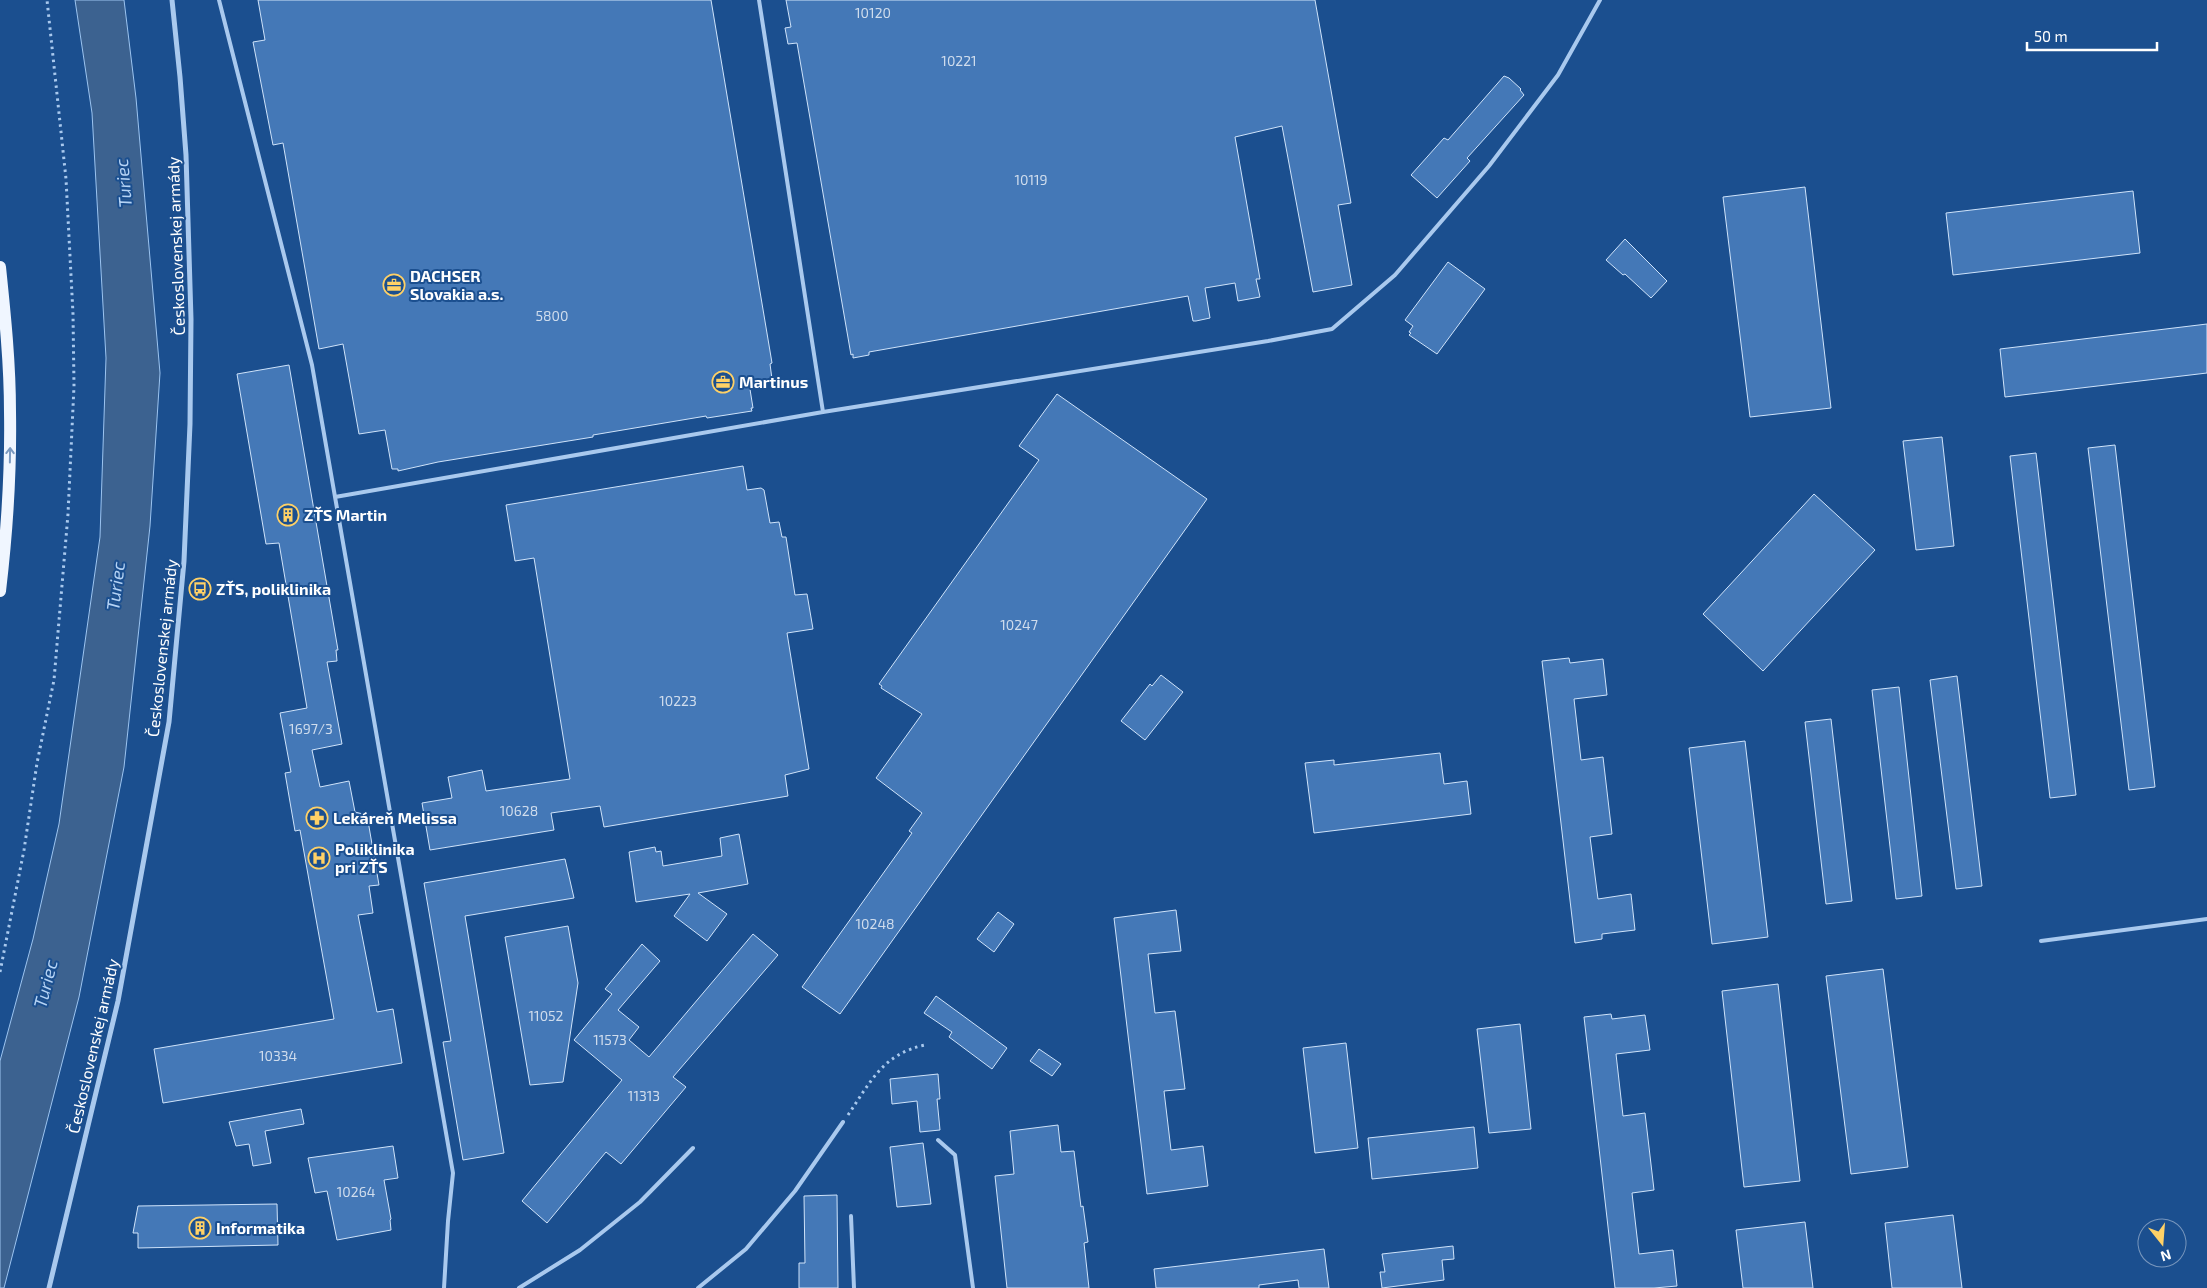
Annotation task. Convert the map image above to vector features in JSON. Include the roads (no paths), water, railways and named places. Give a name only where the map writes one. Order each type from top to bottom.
[{"type":"main road","points":[[0,267],[8,356],[10,412],[7,513],[0,591]]},
{"type":"street","name":"Československej armády","points":[[50,1288],[118,1001],[169,722],[184,561],[190,424],[191,318],[186,155],[172,0]]},
{"type":"lane","points":[[219,0],[312,365],[335,496],[453,1173],[444,1288]]},
{"type":"lane","points":[[759,0],[823,412]]},
{"type":"lane","points":[[335,496],[823,412],[1268,341],[1332,329],[1396,275],[1489,166],[1558,75],[1600,0]]},
{"type":"lane","points":[[2041,941],[2207,919]]},
{"type":"lane","points":[[698,1288],[746,1249],[795,1191],[843,1122]]},
{"type":"lane","points":[[938,1140],[955,1155],[973,1288]]},
{"type":"lane","points":[[519,1288],[580,1250],[632,1208],[693,1148]]},
{"type":"lane","points":[[851,1216],[854,1288]]},
{"type":"water","name":"Turiec","points":[[75,0],[124,0],[136,98],[160,373],[150,526],[124,767],[79,997],[4,1288],[0,1288],[0,1061],[33,939],[59,824],[100,537],[106,358],[92,113]]},
{"type":"place","name":"DACHSER Slovakia a.s.","points":[[394,285]]},
{"type":"place","name":"Martinus","points":[[723,382]]},
{"type":"place","name":"ZŤS Martin","points":[[288,515]]},
{"type":"place","name":"ZŤS, poliklinika","points":[[200,589]]},
{"type":"place","name":"Lekáreň Melissa","points":[[317,818]]},
{"type":"place","name":"Poliklinika pri ZŤS","points":[[319,858]]},
{"type":"place","name":"Informatika","points":[[200,1228]]}]
